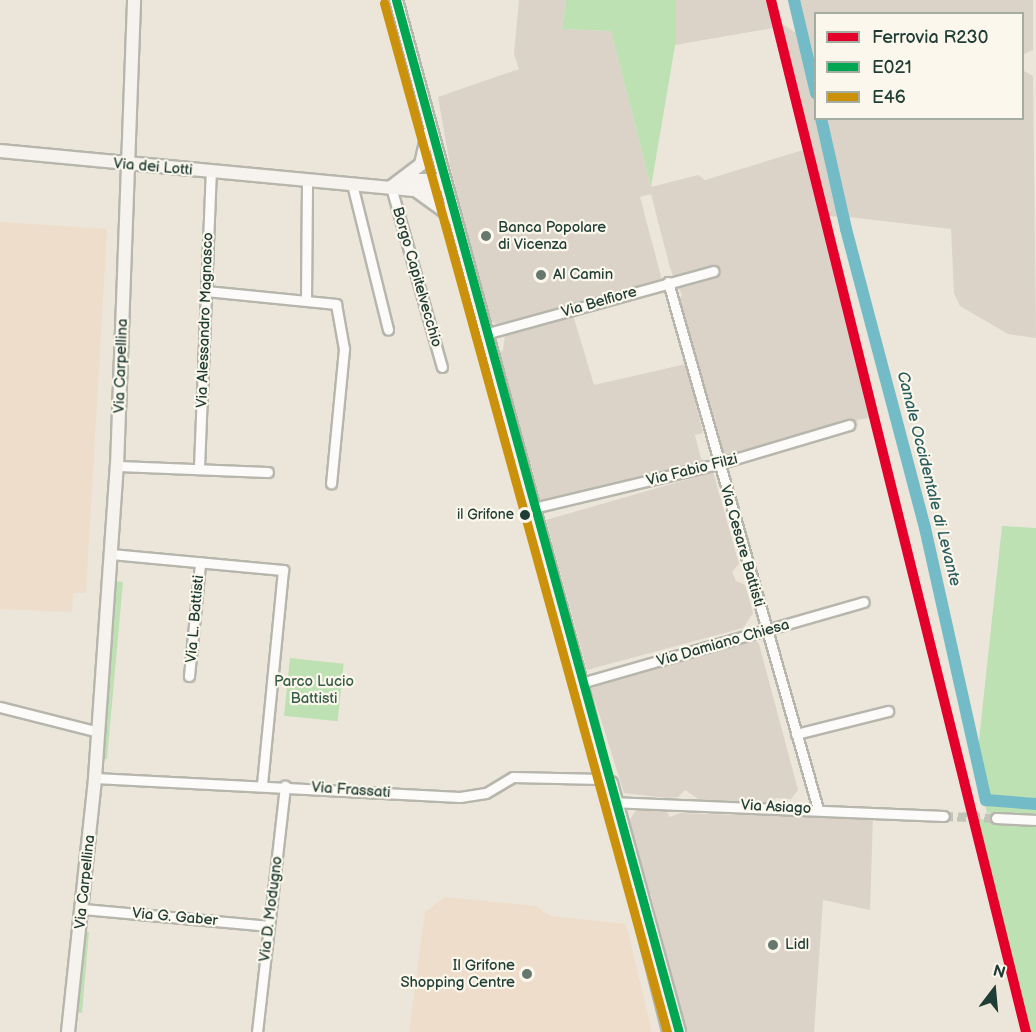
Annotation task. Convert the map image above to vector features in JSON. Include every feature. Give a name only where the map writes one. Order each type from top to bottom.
[{"type":"street","name":"Via Carpellina","points":[[68,1032],[99,732],[117,466],[134,0]]},
{"type":"street","points":[[396,0],[581,683],[669,1032]]},
{"type":"street","points":[[391,187],[403,181],[422,164],[429,121]]},
{"type":"street","name":"Via dei Lotti","points":[[0,151],[129,165],[414,190]]},
{"type":"street","name":"Via Alessandro Magnasco","points":[[199,467],[211,172]]},
{"type":"street","points":[[306,298],[307,179]]},
{"type":"street","points":[[403,181],[444,180]]},
{"type":"street","points":[[414,190],[433,189],[444,180]]},
{"type":"street","points":[[352,184],[388,330]]},
{"type":"street","name":"Borgo Capitelvecchio","points":[[391,187],[442,368]]},
{"type":"street","points":[[414,190],[436,201],[454,218]]},
{"type":"street","name":"Via Belfiore","points":[[485,334],[713,271]]},
{"type":"street","name":"Via Cesare Battisti","points":[[668,282],[818,809]]},
{"type":"street","points":[[206,291],[306,298],[336,304],[343,328],[331,483]]},
{"type":"street","name":"Via Fabio Filzi","points":[[533,508],[718,464],[849,425]]},
{"type":"street","points":[[117,466],[199,467],[268,472]]},
{"type":"street","name":"Via L. Battisti","points":[[110,554],[283,570],[262,785]]},
{"type":"street","name":"Via L. Battisti","points":[[189,676],[200,563]]},
{"type":"street","name":"Via Damiano Chiesa","points":[[581,683],[864,602]]},
{"type":"street","points":[[0,707],[99,732]]},
{"type":"street","points":[[588,710],[603,779],[612,802],[679,1032]]},
{"type":"street","points":[[796,734],[888,711]]},
{"type":"street","name":"Via Frassati","points":[[95,778],[285,786],[460,797],[486,793],[513,777],[603,779]]},
{"type":"street","name":"Via D. Modugno","points":[[257,1032],[285,786]]},
{"type":"street","name":"Via Asiago","points":[[612,802],[944,816]]},
{"type":"street","points":[[996,818],[1036,820]]},
{"type":"street","name":"Via G. Gaber","points":[[82,909],[268,926]]},
{"type":"shaded area","points":[[519,0],[566,0],[562,29],[611,31],[651,187],[698,175],[705,180],[803,150],[773,28],[675,45],[676,0],[773,0],[778,21],[799,35],[814,99],[814,120],[819,120],[842,217],[826,216],[973,812],[979,812],[981,819],[975,819],[1027,1032],[1022,1032],[968,819],[962,812],[966,812],[955,764],[869,418],[857,420],[858,426],[731,461],[730,455],[725,457],[701,373],[698,373],[678,301],[682,295],[670,268],[651,194],[640,197],[662,280],[497,324],[490,321],[450,165],[438,97],[519,69],[514,54]]},
{"type":"shaded area","points":[[799,0],[1033,0],[1033,50],[1024,54],[1024,12],[814,12],[814,68]]},
{"type":"shaded area","points":[[1024,71],[1033,76],[1036,338],[1008,334],[960,306],[954,293],[951,229],[849,217],[826,120],[1024,120]]},
{"type":"shaded area","points":[[0,222],[107,229],[86,593],[73,593],[72,612],[0,609]]},
{"type":"shaded area","points":[[573,315],[594,385],[686,364],[703,433],[695,435],[701,459],[706,461],[542,505],[499,352],[503,351],[505,335],[512,329]]},
{"type":"shaded area","points":[[713,472],[739,564],[732,572],[736,581],[745,585],[753,613],[743,628],[587,670],[546,520]]},
{"type":"shaded area","points":[[754,639],[759,644],[798,790],[791,799],[776,798],[773,802],[700,800],[685,790],[678,797],[667,798],[624,793],[591,688],[596,687],[595,682]]},
{"type":"shaded area","points":[[636,810],[666,811],[670,817],[680,813],[737,815],[750,811],[873,816],[870,910],[823,900],[814,1032],[683,1032],[651,894],[647,894],[629,821]]},
{"type":"shaded area","points":[[445,897],[536,906],[550,916],[626,924],[652,1032],[409,1032],[425,912]]},
{"type":"green space","points":[[566,0],[676,0],[676,40],[651,187],[611,31],[562,29]]},
{"type":"green space","points":[[1002,526],[1036,528],[1036,815],[987,813],[976,768]]},
{"type":"green space","points":[[115,581],[123,582],[107,759],[104,759]]},
{"type":"green space","name":"Parco Lucio Battisti","points":[[290,658],[344,664],[338,721],[284,716]]},
{"type":"green space","points":[[974,819],[1036,821],[1036,1032],[1027,1032]]},
{"type":"green space","points":[[87,932],[89,932],[82,1013],[77,1012]]},
{"type":"waterway","name":"Canale Occidentale di Levante","points":[[794,0],[814,85]]},
{"type":"waterway","name":"Canale Occidentale di Levante","points":[[821,120],[846,229],[925,528],[986,800],[1036,804]]},
{"type":"tunnel","points":[[944,816],[996,818]]},
{"type":"rail line","name":"R230","points":[[771,0],[1026,1032]]},
{"type":"transit line","name":"E021","points":[[396,0],[679,1032]]},
{"type":"transit line","name":"E46","points":[[384,3],[667,1032]]},
{"type":"place","name":"Banca Popolare di Vicenza","points":[[486,236]]},
{"type":"place","name":"Al Camin","points":[[541,275]]},
{"type":"place","name":"il Grifone","points":[[525,515]]},
{"type":"place","name":"Lidl","points":[[773,945]]},
{"type":"place","name":"Il Grifone Shopping Centre","points":[[527,974]]}]
